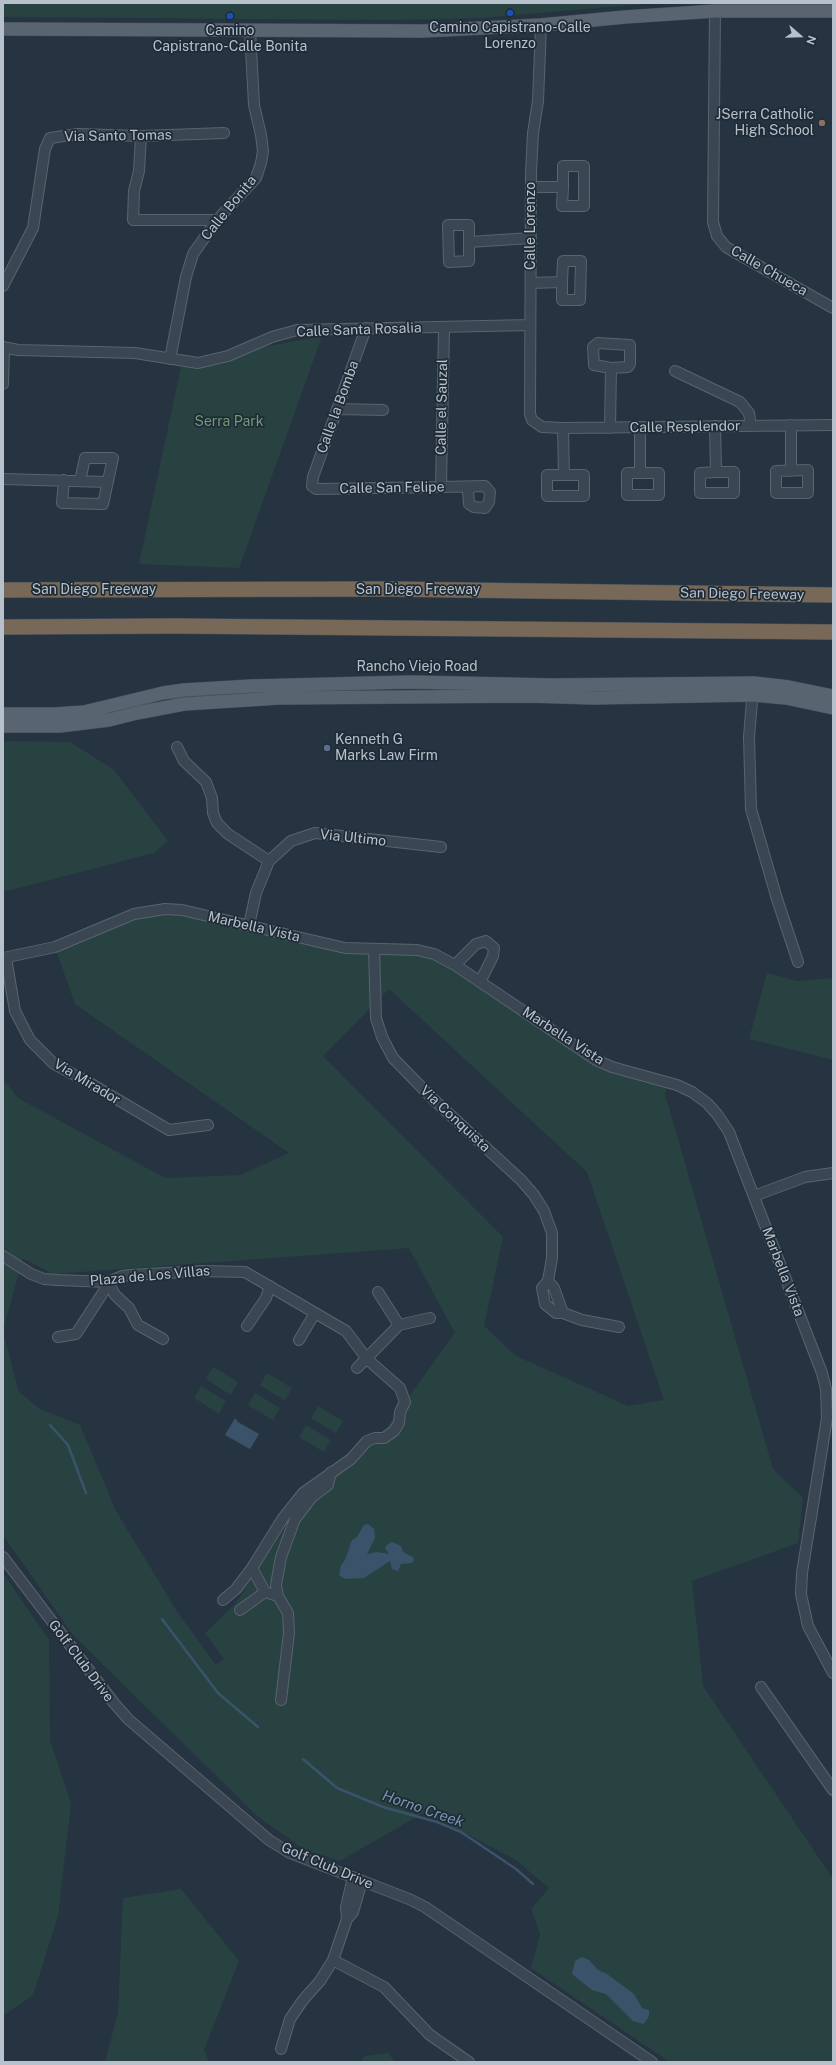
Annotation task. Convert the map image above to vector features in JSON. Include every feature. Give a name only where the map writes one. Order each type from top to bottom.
[{"type":"highway","name":"San Diego Freeway","points":[[3,590],[386,589],[828,594]]},
{"type":"highway","points":[[3,627],[175,626],[833,632]]},
{"type":"main road","points":[[3,29],[423,31],[541,25],[625,17],[715,11],[833,11]]},
{"type":"main road","name":"Rancho Viejo Road","points":[[3,714],[84,712],[163,693],[236,687],[411,682],[753,689],[833,708]]},
{"type":"main road","name":"Rancho Viejo Road","points":[[3,726],[60,726],[109,720],[184,704],[279,698],[550,696],[594,698],[789,687],[833,696]]},
{"type":"street","name":"Calle Chueca","points":[[715,11],[713,222],[717,236],[726,247],[833,308]]},
{"type":"street","name":"Calle Lorenzo","points":[[537,426],[530,414],[531,187],[533,133],[538,101],[541,25]]},
{"type":"street","name":"Calle Bonita","points":[[170,359],[186,277],[193,254],[217,220],[256,178],[261,163],[263,151],[254,105],[250,30]]},
{"type":"street","name":"Via Santo Tomas","points":[[3,286],[33,228],[45,149],[50,138],[78,134],[141,136],[224,133]]},
{"type":"street","points":[[141,136],[140,171],[134,191],[133,220],[217,220]]},
{"type":"street","points":[[531,187],[562,188]]},
{"type":"street","points":[[469,242],[531,238]]},
{"type":"street","points":[[531,283],[562,282]]},
{"type":"street","name":"Calle Santa Rosalia","points":[[4,347],[18,350],[135,353],[198,363],[228,356],[272,337],[297,330],[530,325]]},
{"type":"street","name":"Calle la Bomba","points":[[312,486],[313,477],[366,328]]},
{"type":"street","name":"Calle el Sauzal","points":[[440,486],[444,328]]},
{"type":"street","points":[[598,343],[626,344],[631,347],[630,364],[625,368],[611,368],[594,365],[593,347],[598,343]]},
{"type":"street","points":[[3,384],[4,347]]},
{"type":"street","points":[[610,428],[611,368]]},
{"type":"street","points":[[675,371],[740,402],[749,413],[751,426]]},
{"type":"street","points":[[337,409],[384,410]]},
{"type":"street","points":[[791,425],[791,471]]},
{"type":"street","name":"Calle Resplendor","points":[[537,426],[563,428],[610,428],[833,425]]},
{"type":"street","points":[[715,426],[716,472]]},
{"type":"street","points":[[640,427],[640,473]]},
{"type":"street","points":[[563,428],[564,475]]},
{"type":"street","points":[[64,480],[62,503],[103,504],[114,458],[85,458],[80,481]]},
{"type":"street","points":[[808,470],[808,493],[776,493],[776,471],[791,471],[808,470]]},
{"type":"street","points":[[716,472],[734,472],[734,493],[700,493],[700,473],[716,472]]},
{"type":"street","points":[[3,479],[108,482]]},
{"type":"street","name":"Calle San Felipe","points":[[312,486],[316,489],[472,486]]},
{"type":"street","points":[[753,689],[749,737],[751,810],[777,899],[798,962]]},
{"type":"street","points":[[177,747],[184,761],[206,782],[212,798],[213,813],[217,823],[228,834],[269,860]]},
{"type":"street","name":"Via Ultimo","points":[[249,925],[256,893],[269,860],[291,841],[315,833],[440,847]]},
{"type":"street","name":"Marbella Vista","points":[[4,958],[55,947],[134,914],[155,909],[182,910],[344,948],[417,950],[441,957],[455,965],[596,1060],[612,1067],[677,1085],[702,1098],[725,1125],[822,1373],[826,1389],[827,1418],[802,1573],[801,1594],[808,1626],[833,1673]]},
{"type":"street","points":[[455,965],[476,944],[486,941],[494,948],[493,956],[480,982]]},
{"type":"street","name":"Via Conquista","points":[[374,949],[376,1018],[387,1049],[399,1066],[534,1195],[544,1211],[552,1234],[552,1258],[548,1281],[554,1288],[563,1313],[582,1320],[618,1327]]},
{"type":"street","name":"Via Mirador","points":[[4,958],[15,1011],[30,1040],[54,1064],[88,1082],[169,1130],[208,1126]]},
{"type":"street","points":[[754,1196],[805,1177],[833,1173]]},
{"type":"street","name":"Plaza de Los Villas","points":[[3,1256],[31,1274],[44,1279],[108,1282],[122,1276],[230,1270],[250,1274],[349,1333],[367,1359],[398,1385],[403,1393],[405,1402],[399,1423],[394,1431],[384,1438],[367,1441],[351,1460],[331,1472]]},
{"type":"street","points":[[58,1337],[76,1334],[104,1291],[108,1282]]},
{"type":"street","points":[[108,1282],[115,1295],[129,1308],[138,1325],[163,1339]]},
{"type":"street","points":[[248,1326],[266,1298],[270,1286]]},
{"type":"street","points":[[378,1292],[399,1325]]},
{"type":"street","points":[[299,1340],[315,1313]]},
{"type":"street","points":[[357,1368],[399,1325],[430,1318]]},
{"type":"street","points":[[223,1600],[236,1589],[252,1568],[303,1493],[331,1472]]},
{"type":"street","points":[[281,1700],[289,1632],[288,1613],[278,1596],[276,1585],[281,1557],[295,1519],[312,1497],[328,1485],[331,1472]]},
{"type":"street","name":"Golf Club Drive","points":[[3,1557],[114,1704],[128,1719],[269,1840],[290,1853],[425,1907],[652,2062]]},
{"type":"street","points":[[252,1568],[265,1592],[278,1596]]},
{"type":"street","points":[[240,1610],[265,1592]]},
{"type":"street","points":[[761,1687],[833,1790]]},
{"type":"street","points":[[281,2049],[290,2019],[303,2000],[320,1981],[333,1960],[347,1918],[353,1912],[357,1879]]},
{"type":"street","points":[[333,1960],[384,1987],[430,2035],[469,2062]]},
{"type":"green space","points":[[3,3],[657,3],[481,18],[395,20],[3,17]]},
{"type":"green space","name":"Serra Park","points":[[322,336],[239,568],[139,564],[181,367],[214,365],[264,347]]},
{"type":"green space","points":[[3,741],[70,742],[114,770],[168,841],[154,853],[3,892]]},
{"type":"green space","points":[[155,909],[345,948],[427,952],[596,1060],[669,1082],[665,1094],[773,1469],[803,1498],[798,1543],[692,1581],[703,1686],[833,1879],[833,2062],[670,2062],[531,1968],[540,1934],[531,1909],[549,1888],[516,1860],[425,1812],[340,1861],[305,1850],[257,1816],[73,1635],[3,1535],[3,1332],[19,1392],[40,1409],[80,1425],[116,1511],[178,1613],[216,1665],[224,1659],[205,1633],[235,1604],[304,1499],[384,1431],[455,1333],[409,1248],[53,1274],[23,1258],[3,1330],[3,1079],[18,1098],[165,1178],[240,1175],[289,1153],[75,1004],[55,947]],"holes":[[[389,989],[587,1172],[664,1400],[628,1406],[516,1356],[484,1326],[503,1237],[323,1056]]]},
{"type":"green space","points":[[767,973],[797,981],[833,978],[833,1060],[749,1039]]},
{"type":"green space","points":[[213,1367],[238,1382],[231,1395],[206,1379]]},
{"type":"green space","points":[[267,1373],[292,1388],[285,1401],[260,1385]]},
{"type":"green space","points":[[201,1386],[226,1401],[219,1414],[194,1398]]},
{"type":"green space","points":[[255,1393],[280,1408],[273,1420],[248,1405]]},
{"type":"green space","points":[[318,1406],[343,1421],[336,1433],[311,1418]]},
{"type":"green space","points":[[306,1425],[331,1440],[324,1452],[299,1437]]},
{"type":"green space","points":[[3,1573],[49,1640],[50,1740],[71,1803],[58,1916],[33,1995],[3,2016]]},
{"type":"green space","points":[[181,1889],[239,1961],[204,2050],[209,2062],[105,2062],[118,2013],[123,1898]]},
{"type":"green space","points":[[388,2053],[395,2062],[361,2062],[365,2056]]},
{"type":"water","points":[[235,1418],[238,1422],[259,1434],[250,1449],[225,1435]]},
{"type":"water","points":[[368,1524],[374,1529],[375,1538],[367,1554],[377,1552],[389,1554],[385,1548],[392,1542],[401,1546],[403,1552],[413,1557],[414,1560],[412,1563],[401,1564],[398,1571],[392,1569],[390,1561],[364,1578],[345,1579],[339,1575],[341,1565],[345,1560],[352,1540],[357,1537],[364,1525]]},
{"type":"water","points":[[582,1957],[589,1960],[598,1970],[607,1974],[634,1994],[642,2008],[649,2010],[649,2016],[644,2024],[633,2021],[606,1994],[592,1990],[572,1974],[575,1961]]},
{"type":"waterway","name":"Horno Creek","points":[[50,1425],[68,1445],[86,1493]]},
{"type":"waterway","name":"Horno Creek","points":[[162,1619],[218,1693],[258,1727]]},
{"type":"waterway","name":"Horno Creek","points":[[303,1759],[337,1788],[383,1807],[437,1822],[461,1832],[516,1869],[533,1884]]},
{"type":"place","name":"Camino Capistrano-Calle Lorenzo","points":[[510,13]]},
{"type":"place","name":"Camino Capistrano-Calle Bonita","points":[[230,16]]},
{"type":"place","name":"JSerra Catholic High School","points":[[822,123]]},
{"type":"place","name":"Kenneth G Marks Law Firm","points":[[327,748]]}]
